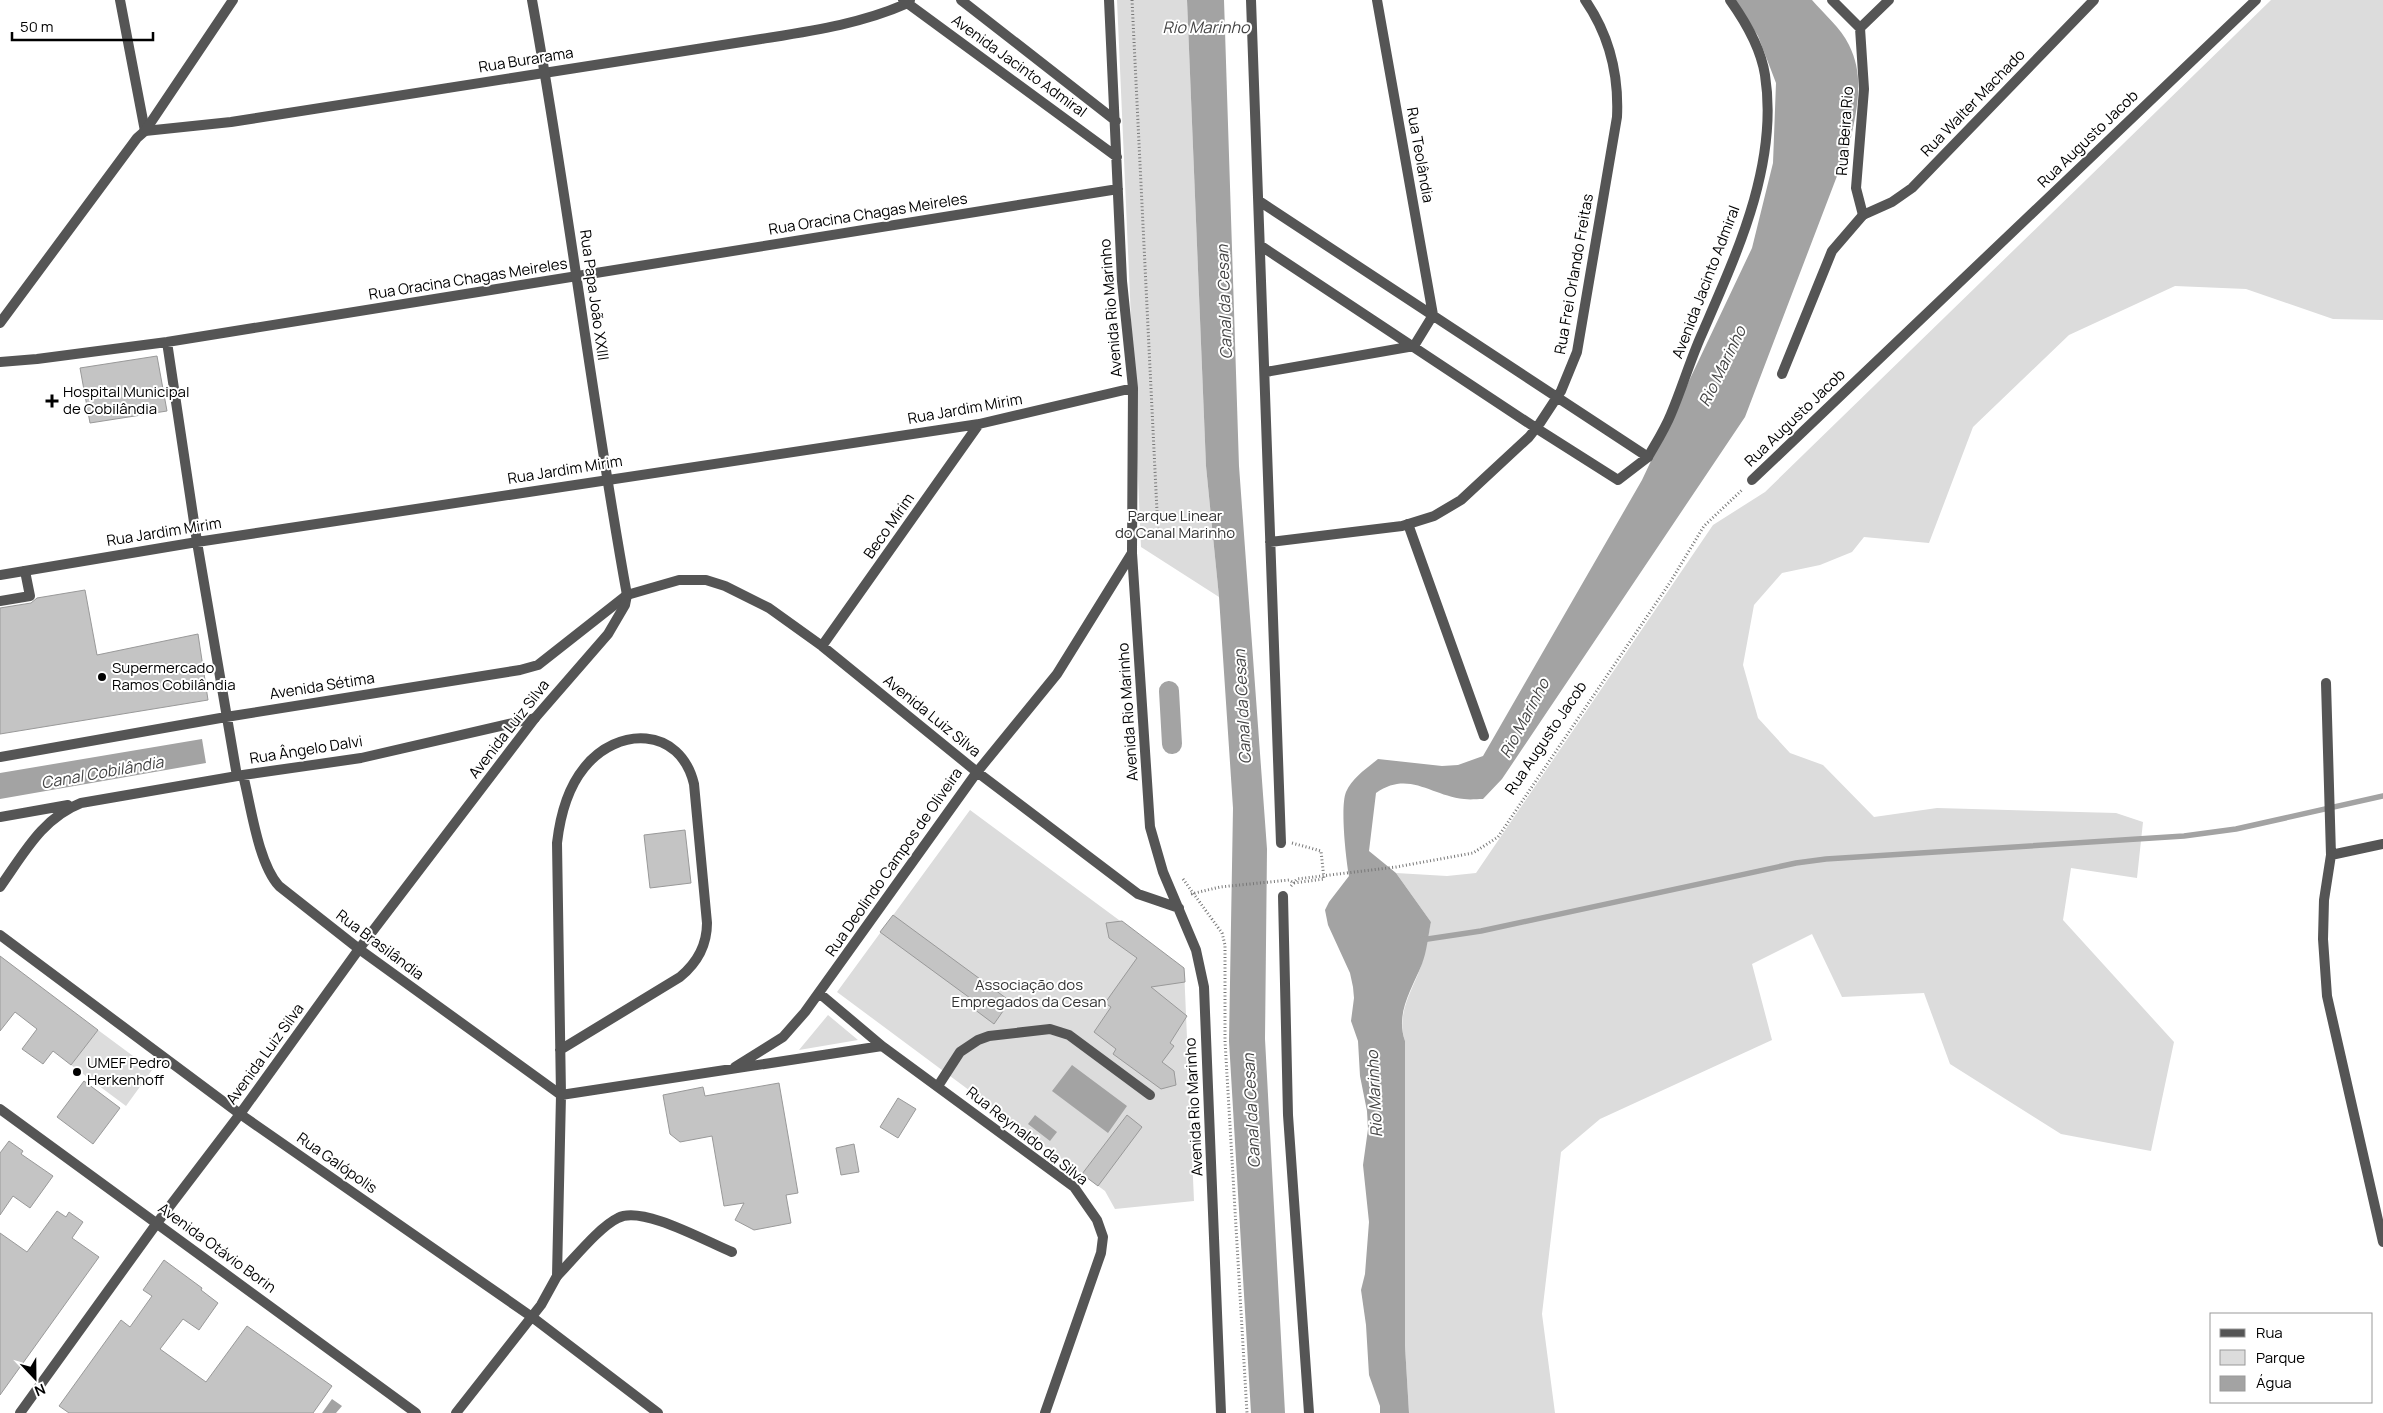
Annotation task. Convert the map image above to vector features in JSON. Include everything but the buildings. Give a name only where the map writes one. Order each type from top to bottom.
[{"type":"street","points":[[120,0],[144,131]]},
{"type":"street","points":[[0,323],[131,145],[144,131],[233,0]]},
{"type":"street","name":"Rua Papa João XXIII","points":[[532,0],[577,277],[606,479],[627,595]]},
{"type":"street","name":"Avenida Jacinto Admiral","points":[[960,0],[1116,121]]},
{"type":"street","name":"Avenida Rio Marinho","points":[[1109,0],[1122,281],[1133,388],[1132,553],[1150,827],[1156,853],[1196,950],[1204,987],[1220,1413]]},
{"type":"street","points":[[1251,0],[1266,372],[1270,542],[1286,843]]},
{"type":"street","name":"Rua Teolândia","points":[[1377,0],[1433,315]]},
{"type":"street","name":"Rua Frei Orlando Freitas","points":[[1270,542],[1408,524],[1434,516],[1461,500],[1536,428],[1557,398],[1577,352],[1617,117],[1617,82],[1614,65],[1602,29],[1585,0]]},
{"type":"street","name":"Avenida Jacinto Admiral","points":[[1261,246],[1618,480],[1648,457],[1671,415],[1750,213],[1768,138],[1765,74],[1754,40],[1730,0]]},
{"type":"street","points":[[1832,0],[1860,28],[1889,0]]},
{"type":"street","name":"Rua Walter Machado","points":[[1863,215],[1892,202],[1912,188],[2094,0]]},
{"type":"street","name":"Rua Augusto Jacob","points":[[1752,480],[2256,0]]},
{"type":"street","name":"Rua Burarama","points":[[144,131],[231,122],[848,24],[883,14],[907,1]]},
{"type":"street","name":"Avenida Jacinto Admiral","points":[[907,1],[1117,157]]},
{"type":"street","name":"Rua Beira Rio","points":[[1860,28],[1864,88],[1856,188],[1863,215]]},
{"type":"street","name":"Rua Oracina Chagas Meireles","points":[[0,362],[38,359],[167,342],[1118,189]]},
{"type":"street","points":[[1259,201],[1648,457]]},
{"type":"street","points":[[1782,374],[1816,285],[1832,251],[1863,215]]},
{"type":"street","points":[[1266,372],[1414,346],[1433,315]]},
{"type":"street","name":"Rua Brasilândia","points":[[167,342],[226,717],[264,862],[272,879],[359,949],[561,1095]]},
{"type":"street","name":"Rua Jardim Mirim","points":[[0,575],[197,542],[979,424],[1133,388]]},
{"type":"street","name":"Beco Mirim","points":[[822,646],[979,424]]},
{"type":"street","points":[[1408,524],[1484,736]]},
{"type":"street","name":"Rua Deolindo Campos de Oliveira","points":[[735,1067],[783,1038],[819,993],[976,772],[1057,674],[1132,553]]},
{"type":"street","points":[[0,601],[30,596],[25,570]]},
{"type":"street","name":"Avenida Luiz Silva","points":[[20,1413],[359,949],[535,718],[608,634],[625,605],[627,595],[679,580],[706,580],[742,593],[769,608],[822,646],[976,772],[1138,894],[1177,903]]},
{"type":"street","name":"Avenida Sétima","points":[[0,757],[226,717],[520,670],[538,665],[627,595]]},
{"type":"street","points":[[2326,683],[2331,855],[2324,900],[2323,939],[2327,996],[2383,1242]]},
{"type":"street","name":"Rua Ângelo Dalvi","points":[[0,817],[240,776],[361,758],[535,718]]},
{"type":"street","points":[[557,1276],[561,1095],[560,1050],[558,843],[562,813],[579,775],[599,752],[626,739],[656,740],[674,750],[692,774],[707,923],[705,943],[695,962],[680,977],[560,1050]]},
{"type":"street","name":"Rua Ângelo Dalvi","points":[[0,887],[44,826],[60,813],[81,803]]},
{"type":"street","points":[[27,812],[39,817],[44,826]]},
{"type":"street","points":[[2331,855],[2383,844]]},
{"type":"street","points":[[1283,896],[1288,1115],[1309,1413]]},
{"type":"street","name":"Rua Galópolis","points":[[0,935],[240,1114],[532,1317],[658,1413]]},
{"type":"street","name":"Rua Reynaldo da Silva","points":[[819,993],[882,1046],[1074,1187],[1098,1220],[1103,1237],[1101,1253],[1045,1413]]},
{"type":"street","points":[[938,1086],[960,1052],[978,1040],[989,1036],[1050,1029],[1070,1035],[1150,1095]]},
{"type":"street","points":[[561,1095],[882,1046]]},
{"type":"street","name":"Avenida Otávio Borin","points":[[0,1109],[416,1413]]},
{"type":"street","points":[[456,1413],[541,1305],[557,1276],[610,1222],[629,1214],[647,1216],[732,1252]]},
{"type":"path","points":[[1132,0],[1158,532],[1132,533]]},
{"type":"path","name":"Rua Augusto Jacob","points":[[1294,883],[1297,879],[1396,866],[1473,853],[1498,837],[1671,581],[1704,526],[1752,480]]},
{"type":"path","points":[[1177,903],[1220,887],[1289,880],[1294,883],[1324,880],[1322,851],[1286,843]]},
{"type":"green space","name":"Parque Linear do Canal Marinho","points":[[1117,0],[1187,0],[1206,466],[1219,597],[1141,547]]},
{"type":"green space","points":[[2271,0],[2383,0],[2383,320],[2333,319],[2246,289],[2175,286],[2069,335],[1973,427],[1929,543],[1864,537],[1852,552],[1820,565],[1782,573],[1754,605],[1743,665],[1758,718],[1790,753],[1823,765],[1874,817],[1937,808],[2116,813],[2143,822],[2137,878],[2071,868],[2063,920],[2174,1042],[2151,1151],[2061,1134],[1950,1064],[1924,993],[1842,997],[1812,934],[1752,964],[1772,1040],[1600,1119],[1561,1152],[1542,1314],[1555,1413],[1409,1413],[1405,1346],[1405,1041],[1402,1020],[1407,1000],[1423,960],[1431,922],[1396,873],[1447,876],[1476,873],[1713,525],[1765,492]]},
{"type":"green space","name":"Associação dos Empregados da Cesan","points":[[970,810],[1184,968],[1194,1201],[1115,1209],[1105,1191],[837,992]]},
{"type":"green space","points":[[828,1015],[858,1040],[799,1050]]},
{"type":"green space","points":[[98,1030],[152,1070],[126,1106],[71,1065]]},
{"type":"water","name":"Rio Marinho","points":[[1187,0],[1224,0],[1239,466],[1267,849],[1265,1039],[1285,1413],[1251,1413],[1229,1041],[1233,808],[1219,597],[1206,466]]},
{"type":"water","points":[[1735,0],[1812,0],[1846,39],[1854,57],[1858,81],[1857,105],[1850,142],[1745,417],[1502,779],[1483,799],[1452,797],[1410,784],[1399,784],[1376,793],[1369,851],[1396,873],[1431,922],[1424,959],[1406,1001],[1402,1021],[1405,1041],[1405,1346],[1409,1413],[1380,1413],[1380,1406],[1369,1375],[1366,1325],[1361,1290],[1365,1274],[1369,1222],[1363,1165],[1368,1129],[1367,1111],[1360,1076],[1358,1041],[1351,1021],[1354,998],[1353,987],[1350,973],[1328,925],[1325,910],[1349,876],[1345,846],[1344,799],[1346,792],[1356,778],[1378,759],[1442,766],[1458,765],[1483,756],[1642,480],[1752,248],[1773,163],[1776,83],[1758,36]]},
{"type":"water","name":"Canal Cobilândia","points":[[202,739],[206,763],[0,799],[0,773]]},
{"type":"water","points":[[1072,1065],[1127,1106],[1108,1133],[1052,1091]]},
{"type":"water","points":[[1035,1115],[1057,1132],[1050,1141],[1028,1124]]},
{"type":"water","points":[[332,1399],[342,1406],[336,1413],[322,1413]]},
{"type":"waterway","points":[[1169,691],[1172,744]]},
{"type":"waterway","points":[[1421,940],[1481,931],[1796,863],[1826,859],[2184,836],[2236,829],[2383,796]]},
{"type":"place","name":"Hospital Municipal de Cobilândia","points":[[52,401]]},
{"type":"place","name":"Supermercado Ramos Cobilândia","points":[[102,677]]},
{"type":"place","name":"UMEF Pedro Herkenhoff","points":[[77,1072]]},
{"type":"water label","name":"Canal da Cesan","points":[[1224,302]]},
{"type":"water label","name":"Canal da Cesan","points":[[1242,707]]},
{"type":"water label","name":"Canal da Cesan","points":[[1251,1111]]}]
